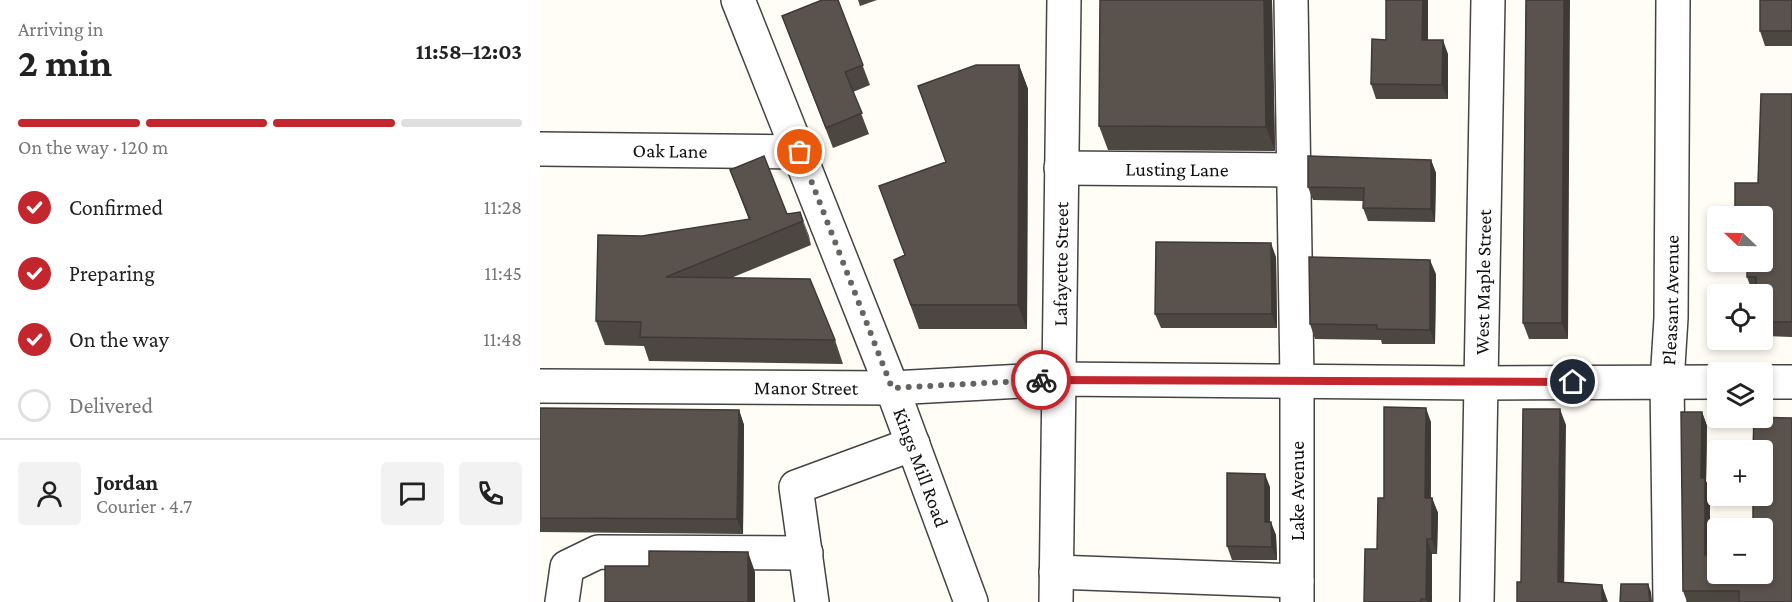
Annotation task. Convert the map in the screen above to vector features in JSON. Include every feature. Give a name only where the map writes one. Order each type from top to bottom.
[{"type":"street","name":"Kings Mill Road","points":[[738,0],[892,388],[971,602]]},
{"type":"street","name":"Lafayette Street","points":[[1056,587],[1064,0]]},
{"type":"street","points":[[1291,0],[1297,380]]},
{"type":"street","name":"West Maple Street","points":[[1477,602],[1488,0]]},
{"type":"street","name":"Pleasant Avenue","points":[[1670,602],[1667,382],[1671,318],[1673,0]]},
{"type":"street","name":"Oak Lane","points":[[540,149],[800,152]]},
{"type":"street","name":"Lusting Lane","points":[[1061,168],[1293,170]]},
{"type":"street","name":"Manor Street","points":[[540,386],[892,388],[1058,379],[1480,383],[1707,382]]},
{"type":"street","name":"Lake Avenue","points":[[1297,380],[1297,592]]},
{"type":"street","points":[[1773,382],[1792,382]]},
{"type":"street","points":[[812,602],[807,553],[796,487],[913,444]]},
{"type":"street","points":[[562,602],[567,567],[598,552],[807,553]]},
{"type":"street","points":[[1056,587],[1297,592]]},
{"type":"building","points":[[822,0],[838,0],[863,65],[845,72],[862,113],[826,128],[782,16]]},
{"type":"building","points":[[1100,0],[1264,0],[1266,127],[1099,126]]},
{"type":"building","points":[[1386,0],[1423,0],[1422,40],[1443,40],[1442,85],[1371,84],[1372,39],[1386,40]]},
{"type":"building","points":[[1526,0],[1564,0],[1562,323],[1523,323]]},
{"type":"building","points":[[1760,0],[1792,0],[1792,31],[1760,31]]},
{"type":"building","points":[[976,65],[1019,65],[1018,305],[911,305],[894,260],[905,255],[879,186],[946,162],[918,86]]},
{"type":"building","points":[[1761,94],[1792,94],[1792,322],[1773,322],[1773,284],[1756,284],[1756,277],[1747,277],[1747,272],[1773,272],[1773,206],[1735,206],[1735,183],[1758,183]]},
{"type":"building","points":[[764,156],[787,214],[800,212],[803,221],[666,277],[810,279],[835,340],[640,337],[641,322],[596,321],[598,235],[642,236],[750,219],[730,170]]},
{"type":"building","points":[[1308,156],[1431,160],[1431,209],[1363,208],[1364,188],[1308,187]]},
{"type":"building","points":[[1156,242],[1271,243],[1272,314],[1155,314]]},
{"type":"building","points":[[1309,257],[1430,260],[1430,330],[1377,329],[1377,325],[1310,324]]},
{"type":"building","points":[[1384,407],[1426,408],[1425,498],[1432,498],[1432,539],[1427,539],[1426,599],[1421,599],[1421,602],[1364,602],[1365,549],[1377,549],[1378,498],[1384,498]]},
{"type":"building","points":[[540,408],[739,410],[737,519],[540,518]]},
{"type":"building","points":[[1523,409],[1560,409],[1558,582],[1602,585],[1602,602],[1517,602],[1517,582],[1521,582]]},
{"type":"building","points":[[1681,412],[1702,412],[1701,478],[1705,478],[1707,584],[1773,584],[1773,518],[1753,518],[1753,506],[1773,506],[1773,440],[1753,440],[1754,428],[1773,428],[1773,418],[1792,418],[1792,602],[1739,602],[1739,591],[1683,591]]},
{"type":"building","points":[[1227,473],[1265,474],[1265,522],[1271,522],[1272,547],[1227,546]]},
{"type":"building","points":[[649,551],[748,552],[748,602],[605,602],[605,566],[649,566]]},
{"type":"building","points":[[1621,584],[1648,584],[1650,602],[1620,602]]},
{"type":"way so far","points":[[800,152],[892,388],[1041,380]]},
{"type":"route","points":[[1041,380],[1573,382]]}]
